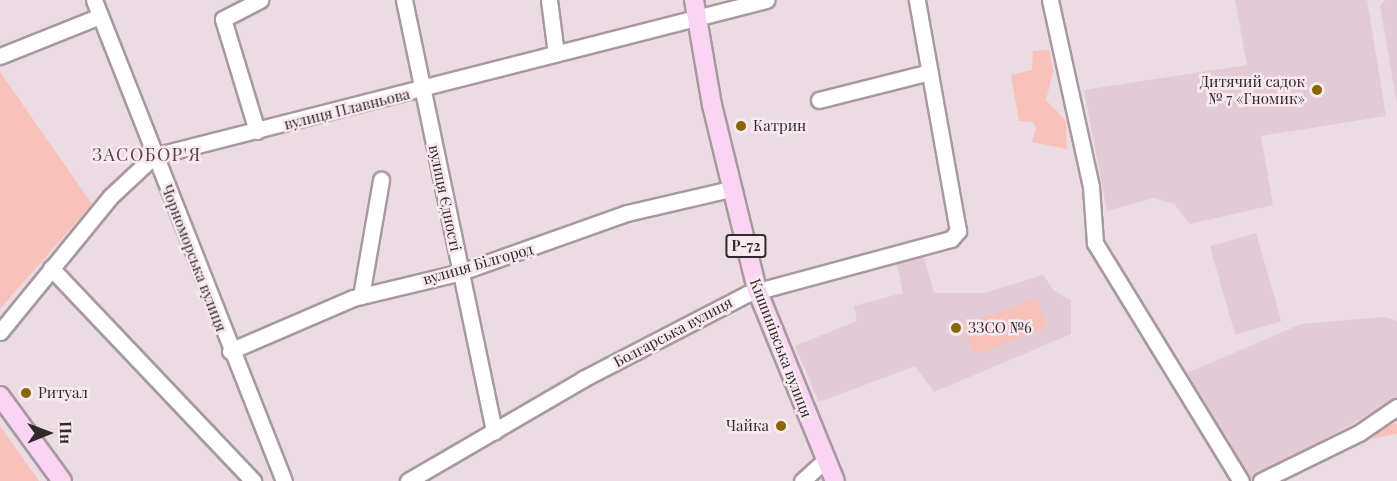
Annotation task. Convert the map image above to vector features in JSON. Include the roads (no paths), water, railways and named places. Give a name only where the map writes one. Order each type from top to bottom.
[{"type":"main road","name":"Кишинівська вулиця","points":[[694,0],[730,189],[757,290],[835,481]]},
{"type":"main road","points":[[0,396],[62,481]]},
{"type":"street","name":"Чорноморська вулиця","points":[[94,0],[230,351],[284,481]]},
{"type":"street","points":[[256,130],[223,19],[260,0]]},
{"type":"street","name":"вулиця Єдності","points":[[404,0],[421,91],[494,432]]},
{"type":"street","points":[[549,0],[555,54]]},
{"type":"street","name":"вулиця Плавньова","points":[[0,332],[110,197],[154,156],[421,91],[766,0]]},
{"type":"street","points":[[819,100],[930,72],[916,0]]},
{"type":"street","points":[[1050,0],[1093,197],[1092,229],[1102,257],[1241,481]]},
{"type":"street","points":[[0,56],[100,16]]},
{"type":"street","name":"Болгарська вулиця","points":[[408,481],[757,290],[951,238],[958,231],[930,72]]},
{"type":"street","points":[[361,296],[363,257],[381,180]]},
{"type":"street","name":"вулиця Білгород","points":[[230,351],[361,296],[460,272],[627,213],[730,189]]},
{"type":"street","points":[[51,268],[253,481]]},
{"type":"street","points":[[1261,481],[1359,434],[1397,407]]},
{"type":"street","points":[[802,481],[825,460]]},
{"type":"place","name":"Дитячий садок № 7 «Гномик»","points":[[1317,90]]},
{"type":"place","name":"Катрин","points":[[741,126]]},
{"type":"place","name":"ЗЗСО №6","points":[[956,328]]},
{"type":"place","name":"Ритуал","points":[[26,393]]},
{"type":"place","name":"Чайка","points":[[781,426]]},
{"type":"district","name":"ЗАСОБОР'Я","points":[[147,154]]}]
